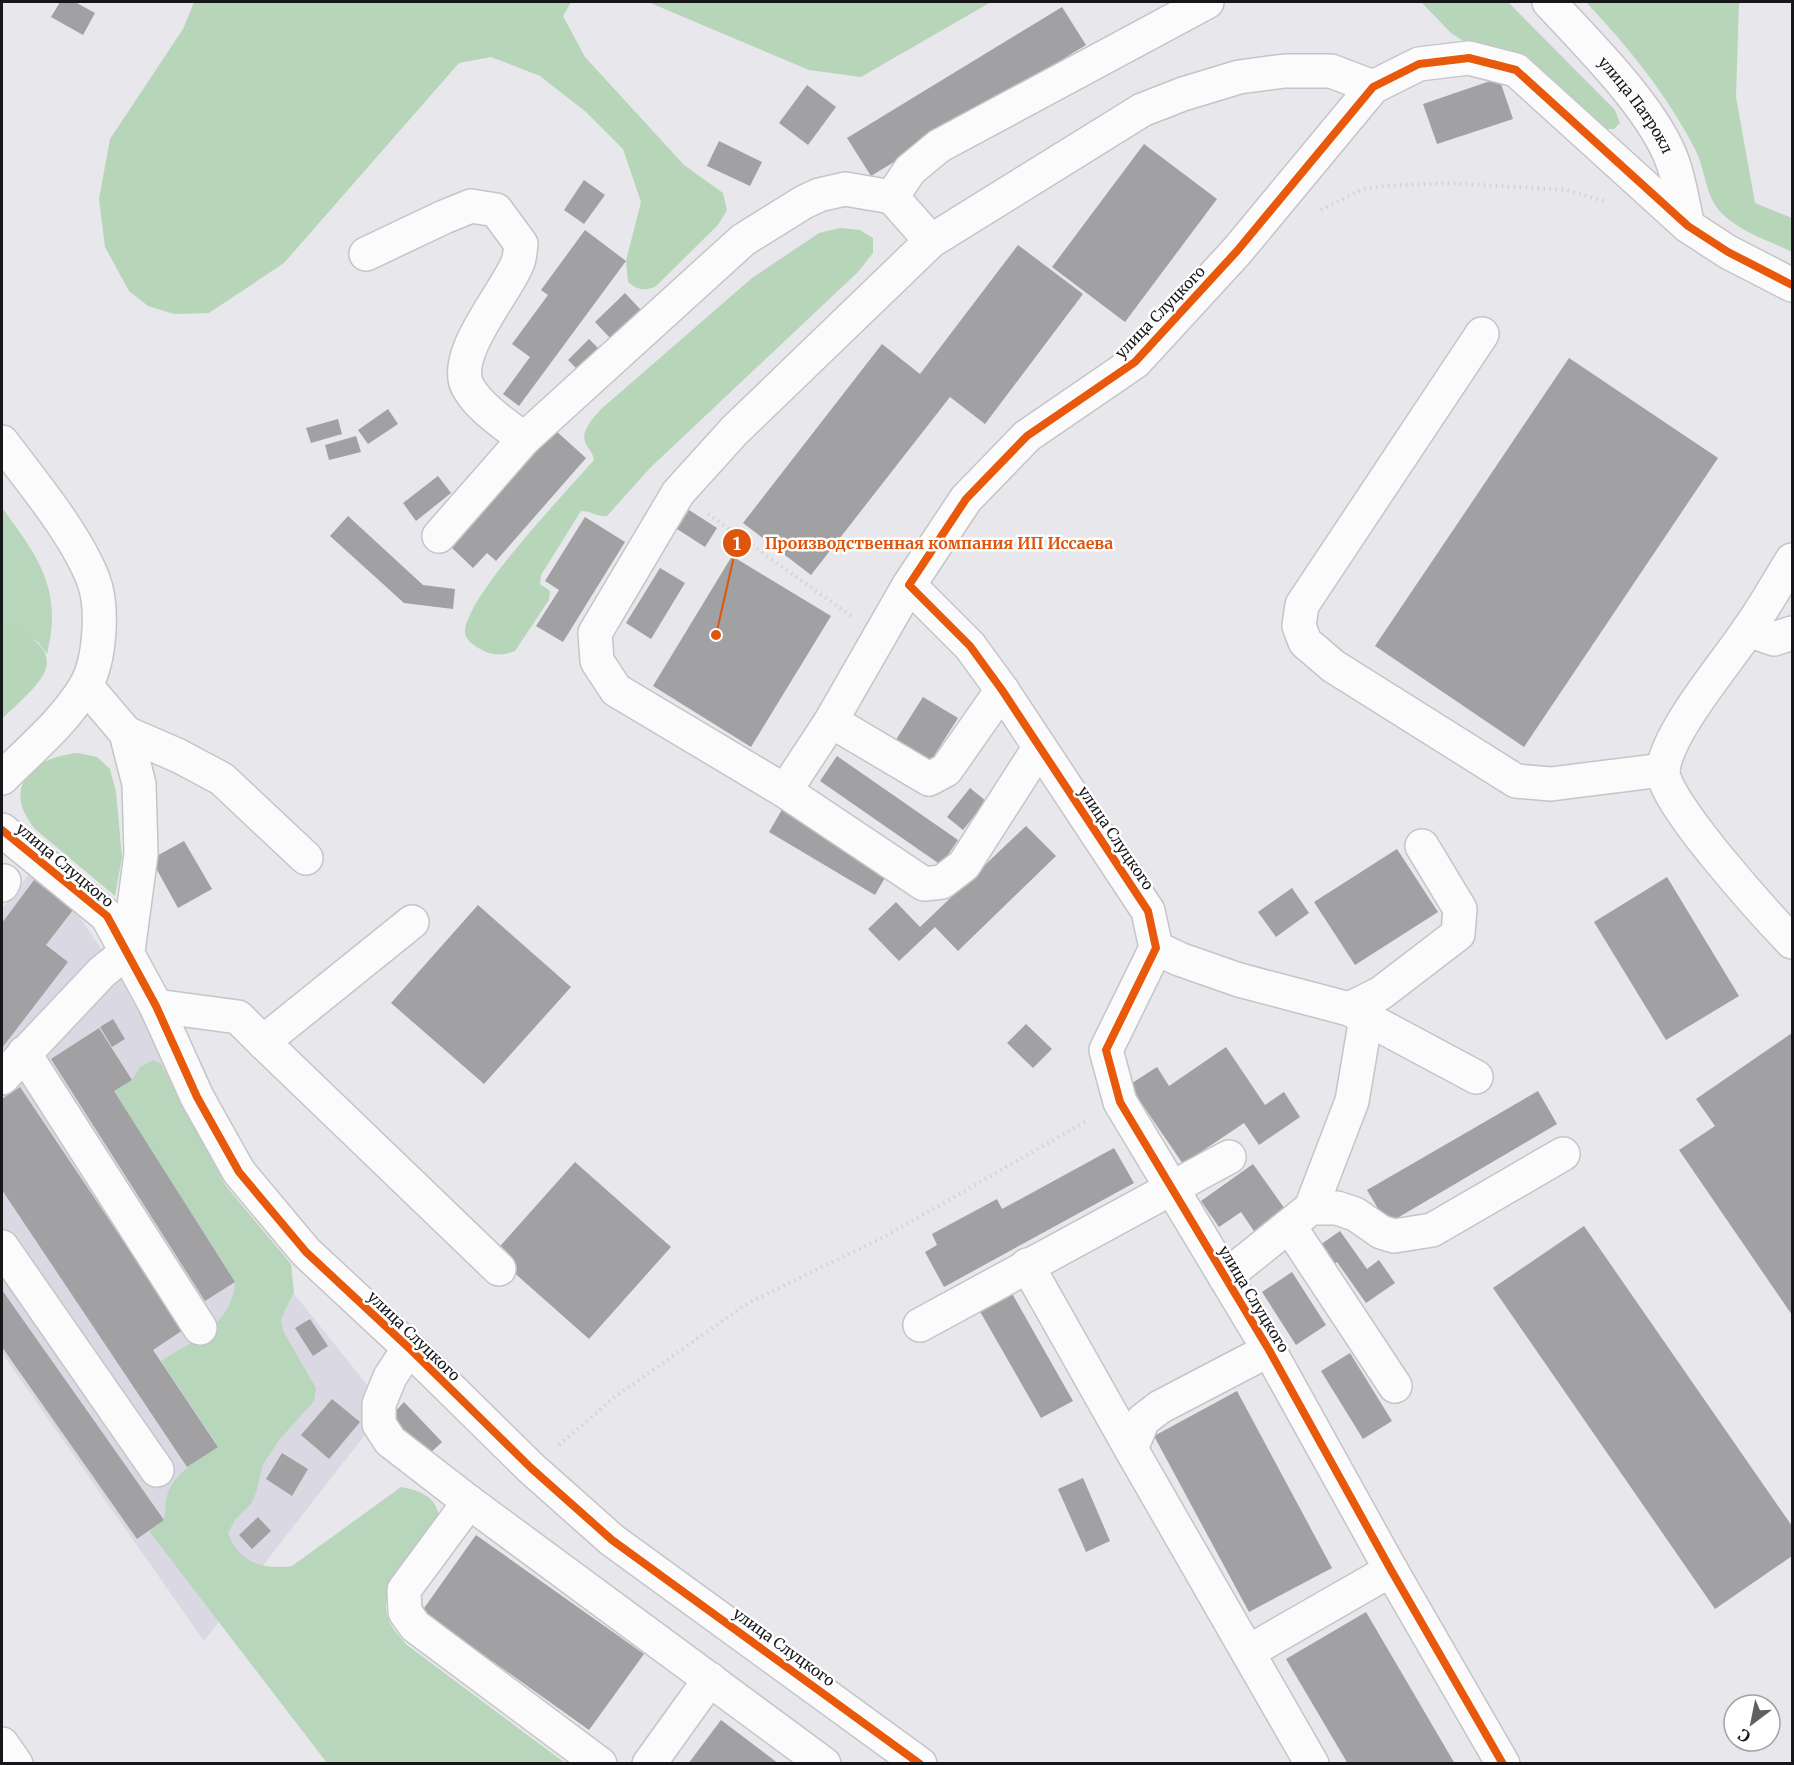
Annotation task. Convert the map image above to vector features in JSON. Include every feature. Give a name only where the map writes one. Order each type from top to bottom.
[{"type":"street","points":[[892,197],[910,170],[939,146],[1207,2]]},
{"type":"street","name":"улица Патрокл","points":[[1549,2],[1613,72],[1652,123],[1673,162],[1688,226]]},
{"type":"street","points":[[1039,748],[964,865],[942,882],[924,884],[785,791],[616,690],[597,661],[595,633],[678,493],[734,431],[931,241],[1142,110],[1183,94],[1239,77],[1285,71],[1331,71],[1373,87],[1419,64],[1468,58],[1516,70],[1688,226],[1728,252],[1792,285]]},
{"type":"street","name":"улица Слуцкого","points":[[1373,87],[1238,251],[1135,362],[1027,435],[966,499],[909,585],[970,646],[1002,690],[1148,911],[1156,948],[1106,1050],[1120,1102],[1269,1350],[1391,1570],[1503,1764]]},
{"type":"street","points":[[439,536],[524,439],[743,240],[819,195],[845,189],[892,197],[931,241]]},
{"type":"street","points":[[366,254],[471,206],[496,210],[521,244],[518,262],[469,348],[465,370],[468,388],[500,421],[524,439]]},
{"type":"street","points":[[1482,334],[1302,605],[1299,626],[1305,642],[1333,666],[1516,781],[1551,784],[1663,770]]},
{"type":"street","points":[[2,442],[59,519],[94,581],[100,640],[86,686],[54,726],[2,778]]},
{"type":"street","points":[[1792,560],[1748,630],[1674,738],[1663,770],[1671,797],[1761,909],[1792,942]]},
{"type":"street","points":[[785,791],[831,721],[878,635],[909,585]]},
{"type":"street","points":[[1748,630],[1774,639],[1792,633]]},
{"type":"street","points":[[2,1078],[102,972],[128,951],[141,854],[140,784],[126,733],[86,686]]},
{"type":"street","points":[[831,721],[929,779],[946,770],[1002,690]]},
{"type":"street","points":[[126,733],[179,756],[222,779],[306,858]]},
{"type":"street","name":"улица Слуцкого","points":[[2,830],[107,916],[156,1006],[197,1097],[239,1172],[306,1252],[410,1348],[531,1468],[612,1540],[920,1764]]},
{"type":"street","points":[[1300,1218],[1352,1101],[1358,1013],[1458,934],[1460,909],[1422,846]]},
{"type":"street","points":[[263,1042],[412,922]]},
{"type":"street","points":[[1156,948],[1179,959],[1239,980],[1358,1013],[1476,1077]]},
{"type":"street","points":[[156,1006],[238,1017],[499,1269]]},
{"type":"street","points":[[24,1053],[200,1328]]},
{"type":"street","points":[[1225,1277],[1300,1218],[1337,1208],[1355,1214],[1381,1232],[1394,1236],[1432,1230],[1563,1154]]},
{"type":"street","points":[[920,1325],[1027,1265],[1173,1190],[1229,1157]]},
{"type":"street","points":[[1300,1218],[1395,1386]]},
{"type":"street","points":[[2,1247],[157,1470]]},
{"type":"street","points":[[1027,1265],[1312,1764]]},
{"type":"street","points":[[410,1348],[386,1386],[379,1404],[380,1424],[390,1441],[824,1764]]},
{"type":"street","points":[[1131,1449],[1143,1420],[1160,1407],[1269,1350]]},
{"type":"street","points":[[469,1502],[404,1590],[405,1612],[415,1626],[600,1764]]},
{"type":"street","points":[[1248,1652],[1391,1570]]},
{"type":"street","points":[[649,1764],[710,1679]]},
{"type":"street","points":[[2,1744],[16,1764]]},
{"type":"path","points":[[1320,210],[1363,189],[1448,183],[1566,190],[1611,203]]},
{"type":"path","points":[[678,493],[878,635]]},
{"type":"path","points":[[531,1468],[616,1396],[748,1303],[886,1236],[1120,1102]]},
{"type":"shaded area","points":[[29,874],[75,910],[141,1008],[252,1241],[376,1396],[364,1436],[204,1641],[2,1353],[2,909]]},
{"type":"green space","points":[[194,2],[571,2],[563,16],[585,57],[684,165],[723,193],[727,210],[718,225],[655,287],[641,289],[632,285],[628,282],[626,261],[641,202],[623,149],[586,112],[540,76],[491,57],[459,63],[284,263],[209,313],[174,314],[148,306],[129,291],[105,247],[99,199],[110,139],[183,29]]},
{"type":"green space","points":[[648,2],[991,2],[861,77],[809,70]]},
{"type":"green space","points":[[1421,2],[1508,2],[1615,110],[1620,123],[1614,129],[1601,129],[1451,33]]},
{"type":"green space","points":[[1586,2],[1739,2],[1736,97],[1755,203],[1792,218],[1792,252],[1730,221],[1715,205],[1695,149],[1672,109],[1617,36]]},
{"type":"green space","points":[[840,228],[860,230],[873,238],[873,253],[858,272],[650,468],[607,516],[581,511],[541,575],[540,584],[550,591],[549,600],[515,651],[493,654],[480,649],[471,642],[465,633],[469,617],[481,596],[519,545],[594,460],[584,438],[588,425],[600,410],[752,278],[819,233]]},
{"type":"green space","points":[[2,508],[37,559],[50,593],[52,612],[47,654],[38,642],[2,621]]},
{"type":"green space","points":[[2,621],[39,645],[46,656],[46,667],[41,679],[31,691],[2,719]]},
{"type":"green space","points":[[78,753],[97,757],[110,769],[116,792],[122,857],[115,896],[35,829],[25,814],[21,800],[21,788],[26,777],[35,768],[47,761]]},
{"type":"green space","points":[[153,1060],[161,1064],[225,1185],[291,1264],[294,1292],[281,1319],[283,1331],[316,1388],[314,1401],[280,1439],[263,1464],[251,1504],[235,1520],[228,1533],[233,1543],[245,1558],[253,1562],[271,1567],[292,1566],[401,1487],[426,1495],[434,1503],[439,1516],[406,1560],[391,1586],[386,1609],[391,1624],[407,1645],[565,1763],[327,1763],[149,1531],[164,1520],[167,1496],[175,1480],[188,1467],[218,1446],[161,1361],[198,1338],[219,1320],[233,1297],[235,1282],[114,1091],[132,1080],[140,1067]]},
{"type":"building","points":[[60,2],[75,2],[95,13],[83,35],[51,17]]},
{"type":"building","points":[[1062,7],[1086,45],[871,176],[847,138]]},
{"type":"building","points":[[1499,78],[1513,119],[1437,144],[1423,104]]},
{"type":"building","points":[[807,85],[836,107],[808,145],[779,123]]},
{"type":"building","points":[[719,141],[762,162],[750,186],[707,166]]},
{"type":"building","points":[[1144,144],[1217,199],[1125,322],[1052,267]]},
{"type":"building","points":[[584,180],[605,195],[584,224],[564,210]]},
{"type":"building","points":[[585,230],[626,261],[519,406],[503,394],[530,357],[512,344],[548,295],[541,290]]},
{"type":"building","points":[[1018,245],[1083,294],[985,424],[950,397],[811,575],[743,523],[882,344],[920,374]]},
{"type":"building","points":[[625,293],[641,310],[611,339],[595,322]]},
{"type":"building","points":[[589,339],[599,349],[578,370],[568,360]]},
{"type":"building","points":[[1569,358],[1718,458],[1524,747],[1375,646]]},
{"type":"building","points":[[388,409],[398,424],[368,444],[358,430]]},
{"type":"building","points":[[338,419],[342,434],[311,443],[306,428]]},
{"type":"building","points":[[555,430],[586,458],[496,561],[487,553],[473,568],[452,548]]},
{"type":"building","points":[[356,436],[361,452],[329,460],[325,445]]},
{"type":"building","points":[[438,476],[451,493],[416,521],[403,503]]},
{"type":"building","points":[[689,510],[717,528],[705,547],[677,529]]},
{"type":"building","points":[[348,516],[423,585],[455,589],[453,609],[404,603],[330,536]]},
{"type":"building","points":[[585,517],[625,542],[563,642],[536,626],[559,590],[545,581]]},
{"type":"building","points":[[732,556],[831,616],[751,747],[653,686]]},
{"type":"building","points":[[660,568],[685,583],[651,639],[626,623]]},
{"type":"building","points":[[923,697],[958,718],[927,767],[892,746]]},
{"type":"building","points":[[837,756],[958,840],[941,865],[820,781]]},
{"type":"building","points":[[970,788],[986,801],[963,830],[947,817]]},
{"type":"building","points":[[784,806],[890,869],[875,895],[769,832]]},
{"type":"building","points":[[1026,826],[1056,856],[958,951],[935,927],[899,961],[868,929],[896,902],[920,927]]},
{"type":"building","points":[[184,841],[212,889],[178,908],[151,859]]},
{"type":"building","points":[[1397,849],[1438,912],[1355,965],[1314,902]]},
{"type":"building","points":[[1667,877],[1739,996],[1666,1040],[1594,922]]},
{"type":"building","points":[[34,880],[73,910],[46,945],[68,962],[2,1048],[2,923]]},
{"type":"building","points":[[1292,888],[1309,913],[1276,937],[1258,912]]},
{"type":"building","points":[[478,905],[571,987],[484,1084],[391,1003]]},
{"type":"building","points":[[113,1019],[125,1039],[112,1047],[100,1027]]},
{"type":"building","points":[[1026,1024],[1052,1049],[1033,1068],[1007,1043]]},
{"type":"building","points":[[99,1028],[132,1080],[114,1091],[235,1282],[205,1301],[51,1059]]},
{"type":"building","points":[[1792,1033],[1792,1315],[1679,1150],[1715,1126],[1696,1099]]},
{"type":"building","points":[[1226,1047],[1265,1105],[1284,1092],[1300,1117],[1259,1145],[1244,1123],[1183,1164],[1129,1085],[1157,1067],[1169,1086]]},
{"type":"building","points":[[20,1087],[183,1330],[153,1350],[218,1447],[187,1467],[2,1190],[2,1099]]},
{"type":"building","points":[[1538,1091],[1557,1124],[1387,1224],[1367,1190]]},
{"type":"building","points":[[1114,1148],[1134,1183],[944,1287],[925,1252],[937,1245],[932,1234],[997,1199],[1002,1209]]},
{"type":"building","points":[[575,1162],[671,1247],[589,1339],[493,1254]]},
{"type":"building","points":[[1253,1164],[1287,1212],[1256,1234],[1241,1212],[1219,1227],[1201,1201]]},
{"type":"building","points":[[1584,1226],[1792,1526],[1792,1556],[1715,1609],[1493,1288]]},
{"type":"building","points":[[1340,1231],[1367,1269],[1379,1260],[1395,1283],[1366,1303],[1337,1262],[1331,1267],[1317,1247]]},
{"type":"building","points":[[1292,1272],[1326,1325],[1296,1345],[1262,1292]]},
{"type":"building","points":[[2,1290],[164,1520],[137,1539],[2,1347]]},
{"type":"building","points":[[1010,1290],[1073,1401],[1041,1418],[978,1308]]},
{"type":"building","points":[[310,1319],[328,1346],[313,1356],[295,1328]]},
{"type":"building","points":[[1350,1353],[1392,1421],[1363,1439],[1321,1371]]},
{"type":"building","points":[[1237,1391],[1332,1568],[1249,1612],[1154,1436]]},
{"type":"building","points":[[332,1399],[360,1422],[329,1459],[301,1435]]},
{"type":"building","points":[[404,1402],[442,1442],[426,1457],[389,1418]]},
{"type":"building","points":[[282,1453],[308,1469],[292,1496],[266,1479]]},
{"type":"building","points":[[1083,1478],[1110,1541],[1086,1552],[1058,1489]]},
{"type":"building","points":[[258,1517],[271,1531],[252,1549],[239,1535]]},
{"type":"building","points":[[476,1535],[644,1654],[589,1730],[422,1611]]},
{"type":"building","points":[[1366,1612],[1455,1764],[1348,1764],[1286,1659]]},
{"type":"building","points":[[721,1720],[779,1764],[688,1764]]},
{"type":"cycle path","points":[[1503,1764],[1391,1570],[1269,1350],[1120,1102],[1106,1050],[1156,948],[1148,911],[1002,690],[970,646],[909,585],[966,499],[1027,436],[1135,362],[1237,251],[1373,87],[1419,64],[1469,58],[1516,70],[1688,226],[1728,252],[1792,285]]},
{"type":"cycle path","points":[[2,830],[107,916],[156,1006],[197,1097],[239,1172],[306,1252],[409,1348],[531,1468],[612,1540],[920,1764]]},
{"type":"place","name":"Производственная компания ИП Иссаева","points":[[716,635]]}]
